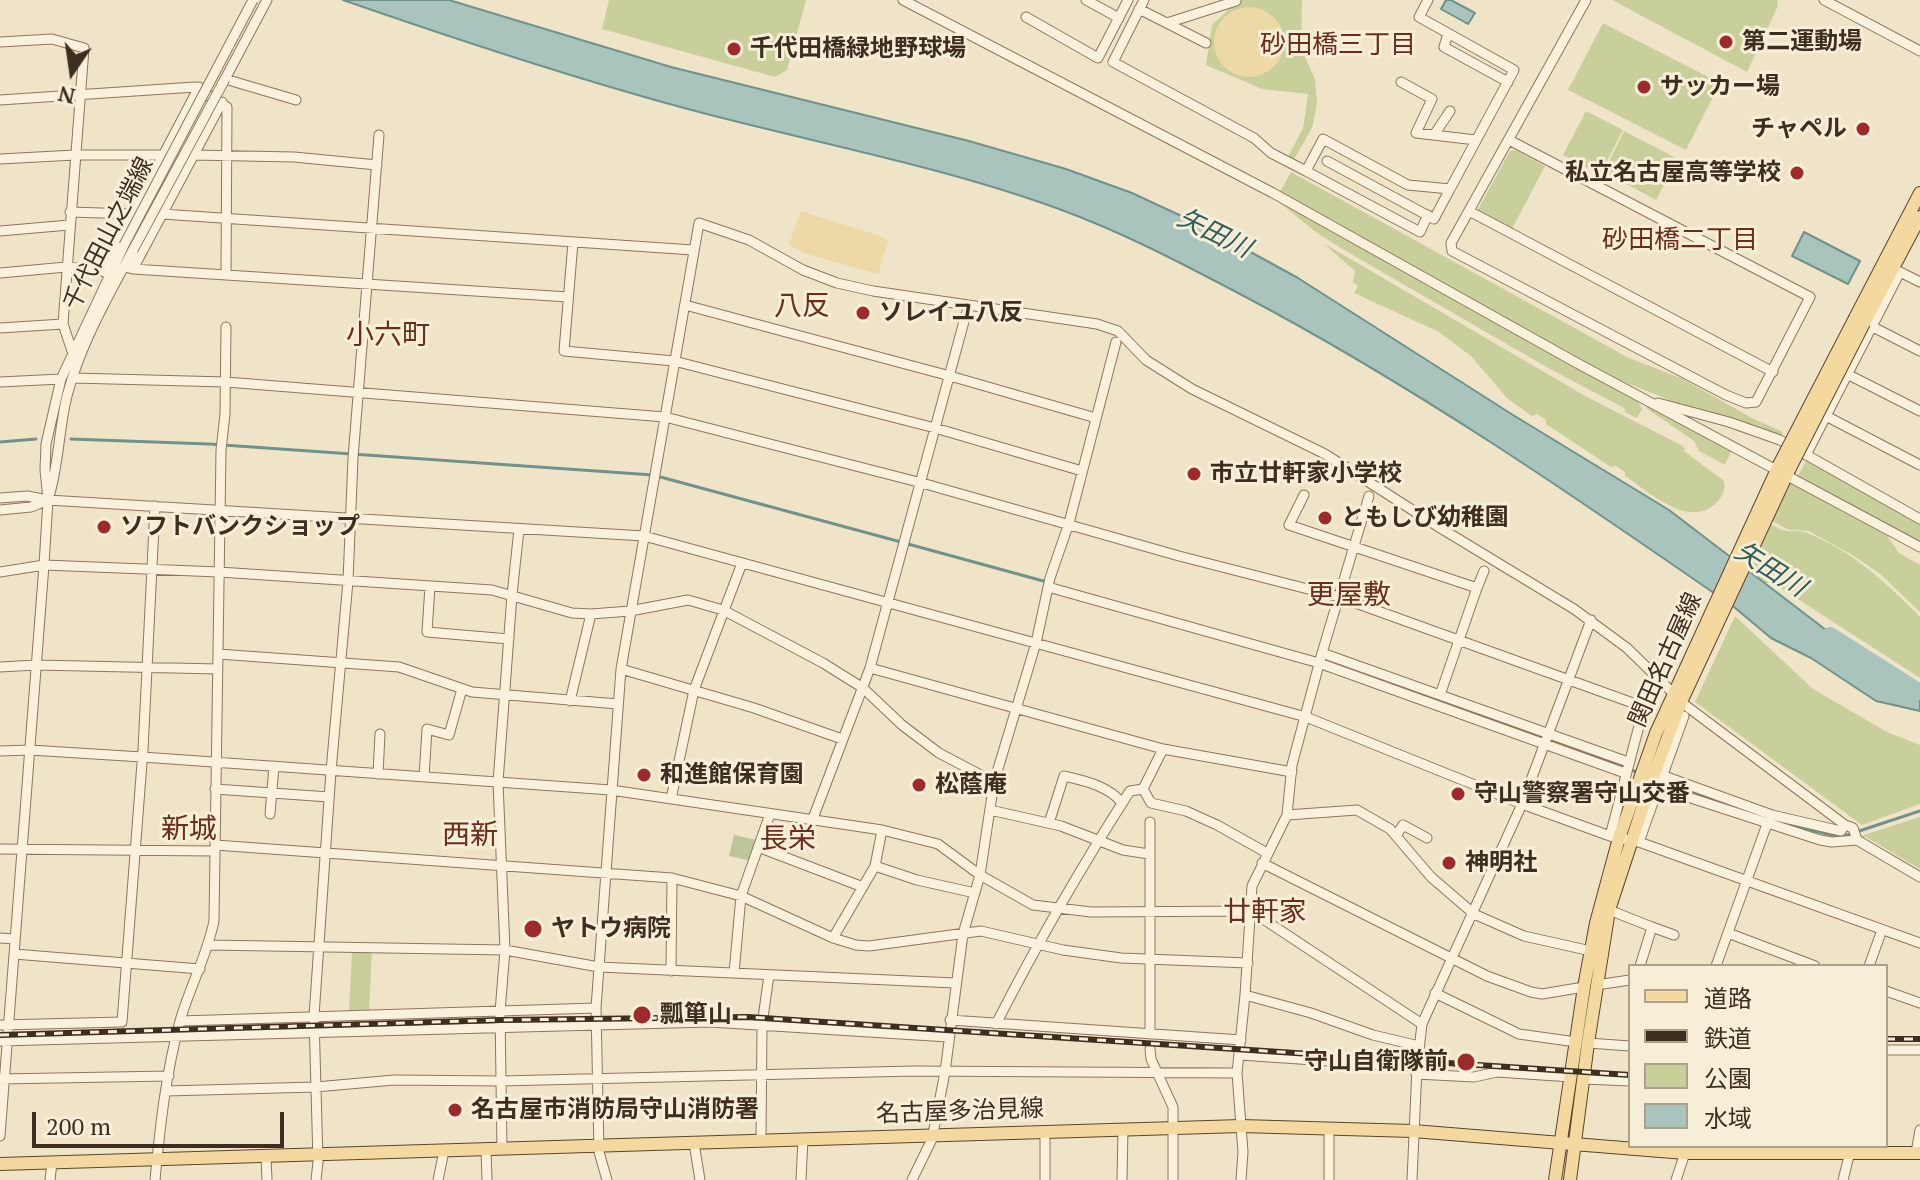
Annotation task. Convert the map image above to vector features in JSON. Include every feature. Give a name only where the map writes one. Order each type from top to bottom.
[{"type":"main road","name":"関田名古屋線","points":[[1590,986],[1591,951],[1625,839],[1656,782],[1656,733],[1678,698],[1782,472],[1893,268],[1918,211],[1920,193]]},
{"type":"main road","name":"関田名古屋線","points":[[1570,1180],[1575,1144],[1577,1078],[1590,986],[1625,839]]},
{"type":"main road","name":"関田名古屋線","points":[[1555,1180],[1560,1143],[1577,1078]]},
{"type":"main road","name":"名古屋多治見線","points":[[0,1164],[1241,1126],[1413,1131],[1685,1153],[1736,1150],[1918,1153]]},
{"type":"street","name":"千代田山之端線","points":[[48,500],[56,471],[64,410],[92,331],[128,268],[129,248],[253,0]]},
{"type":"street","name":"千代田山之端線","points":[[0,1136],[4,1025],[14,954],[44,565],[48,500],[46,444],[61,379],[105,274],[129,248],[267,0]]},
{"type":"street","points":[[903,0],[1273,193],[1920,547]]},
{"type":"street","points":[[1086,0],[1119,18]]},
{"type":"street","points":[[1026,17],[1098,58],[1128,0]]},
{"type":"street","points":[[1327,161],[1434,219],[1514,70],[1419,17],[1428,0]]},
{"type":"street","points":[[1509,140],[1810,297],[1760,399],[1746,403],[1457,255],[1451,247],[1469,211],[1586,0]]},
{"type":"street","points":[[1824,0],[1920,51]]},
{"type":"street","points":[[1167,23],[1236,1]]},
{"type":"street","points":[[1206,43],[1167,23],[1142,4],[1113,62],[1254,138],[1271,153],[1420,232],[1428,215]]},
{"type":"street","points":[[0,42],[52,39],[84,48],[63,324],[72,351]]},
{"type":"street","points":[[225,79],[296,100]]},
{"type":"street","points":[[1401,82],[1431,98],[1415,130],[1418,134],[1476,140]]},
{"type":"street","points":[[0,273],[66,267],[105,274],[199,87]]},
{"type":"street","points":[[0,100],[199,87],[222,102],[227,107],[226,273]]},
{"type":"street","points":[[222,102],[162,214],[128,268],[568,297]]},
{"type":"street","points":[[1434,135],[1450,111]]},
{"type":"street","points":[[316,1180],[314,1016],[379,135]]},
{"type":"street","points":[[1306,171],[1323,139],[1408,185],[1450,189]]},
{"type":"street","points":[[0,159],[163,155]]},
{"type":"street","points":[[193,155],[294,157],[377,165]]},
{"type":"street","points":[[1469,211],[1773,372]]},
{"type":"street","points":[[70,212],[133,214]]},
{"type":"street","points":[[162,214],[228,216],[693,250]]},
{"type":"street","points":[[607,1180],[599,1146],[596,1008],[621,669],[699,223],[749,240],[803,270],[837,283],[1097,324],[1118,331],[1146,360],[1192,389],[1325,454],[1591,620],[1627,648],[1678,698],[1849,827],[1857,840],[1920,877]]},
{"type":"street","points":[[0,231],[69,225]]},
{"type":"street","points":[[573,242],[564,351],[674,361],[935,428],[1082,471]]},
{"type":"street","points":[[1806,455],[1847,374],[1863,323],[1893,268],[1920,282]]},
{"type":"street","points":[[685,305],[1096,418]]},
{"type":"street","points":[[812,821],[863,688],[890,603],[903,543],[922,483],[966,314]]},
{"type":"street","points":[[1863,323],[1920,351]]},
{"type":"street","points":[[0,328],[63,324]]},
{"type":"street","points":[[155,1180],[166,1091],[180,1021],[209,945],[214,921],[221,445],[226,327]]},
{"type":"street","points":[[912,1180],[933,1136],[945,1072],[963,934],[980,875],[994,782],[1036,643],[1049,584],[1069,523],[1116,342]]},
{"type":"street","points":[[1847,374],[1920,411]]},
{"type":"street","points":[[73,378],[226,382],[645,413],[922,483],[1179,556],[1339,597],[1644,707],[1627,768],[1625,839]]},
{"type":"street","points":[[0,382],[61,379]]},
{"type":"street","points":[[1645,399],[1740,425],[1780,440],[1920,519]]},
{"type":"street","points":[[1826,416],[1920,465]]},
{"type":"street","points":[[1304,495],[1289,525],[1477,588]]},
{"type":"street","points":[[0,498],[27,496],[48,500],[644,536],[1306,717],[1522,804],[1920,943]]},
{"type":"street","points":[[1241,1180],[1243,1152],[1237,1073],[1252,886],[1287,815],[1292,772],[1320,658],[1369,496]]},
{"type":"street","points":[[0,510],[31,507],[48,500]]},
{"type":"street","points":[[4,1025],[122,1022],[142,757],[155,506]]},
{"type":"street","points":[[502,1149],[500,1012],[505,950],[498,782],[519,529]]},
{"type":"street","points":[[671,799],[694,690],[742,563]]},
{"type":"street","points":[[0,572],[44,565],[219,572],[492,590],[572,613],[591,614],[630,611],[688,600],[723,610],[811,657],[863,688],[902,725],[939,753],[994,782]]},
{"type":"street","points":[[1440,695],[1484,571]]},
{"type":"street","points":[[1049,584],[1320,658],[1440,695],[1549,734],[1627,768]]},
{"type":"street","points":[[430,586],[427,632],[509,639]]},
{"type":"street","points":[[570,701],[591,614]]},
{"type":"street","points":[[1412,1180],[1422,1024],[1522,804],[1591,620]]},
{"type":"street","points":[[218,654],[399,667],[462,689],[618,704]]},
{"type":"street","points":[[1320,658],[1545,745],[1627,768]]},
{"type":"street","points":[[0,667],[218,669]]},
{"type":"street","points":[[870,668],[1163,749],[1292,772]]},
{"type":"street","points":[[621,669],[754,708],[842,739]]},
{"type":"street","points":[[424,777],[427,729],[449,735],[462,689]]},
{"type":"street","points":[[1656,782],[1684,716]]},
{"type":"street","points":[[378,774],[380,734]]},
{"type":"street","points":[[1143,789],[1163,749]]},
{"type":"street","points":[[0,751],[142,757],[611,790],[882,830],[938,844],[980,875],[1033,905],[1057,910],[1251,911],[1422,1024]]},
{"type":"street","points":[[270,814],[274,766]]},
{"type":"street","points":[[1049,823],[1064,776],[1090,782],[1116,795],[1122,803]]},
{"type":"street","points":[[1656,782],[1772,815],[1841,831],[1849,827]]},
{"type":"street","points":[[1656,782],[1767,824],[1827,842],[1857,840]]},
{"type":"street","points":[[215,789],[329,797]]},
{"type":"street","points":[[996,1024],[1038,943],[1122,803],[1130,791],[1143,789]]},
{"type":"street","points":[[1143,789],[1151,803],[1186,811],[1267,853]]},
{"type":"street","points":[[1287,815],[1350,808],[1357,810],[1396,836],[1431,877],[1474,914],[1524,936],[1591,951]]},
{"type":"street","points":[[990,810],[1049,823],[1076,834],[1100,839],[1123,850],[1149,854]]},
{"type":"street","points":[[734,973],[741,896],[770,814]]},
{"type":"street","points":[[1150,822],[1150,1034]]},
{"type":"street","points":[[1717,964],[1767,824]]},
{"type":"street","points":[[1396,836],[1403,825],[1427,838]]},
{"type":"street","points":[[833,938],[875,866],[882,830]]},
{"type":"street","points":[[758,847],[863,887]]},
{"type":"street","points":[[0,849],[214,848],[672,878],[741,896],[833,938],[856,945],[869,946],[981,931],[1063,950],[1150,959],[1248,963]]},
{"type":"street","points":[[1262,863],[1487,976],[1531,992],[1542,994],[1628,980]]},
{"type":"street","points":[[875,866],[917,880],[975,893]]},
{"type":"street","points":[[671,971],[672,878]]},
{"type":"street","points":[[1609,910],[1674,935]]},
{"type":"street","points":[[1641,964],[1652,927]]},
{"type":"street","points":[[1870,964],[1882,930]]},
{"type":"street","points":[[1728,933],[1810,964]]},
{"type":"street","points":[[0,938],[15,939]]},
{"type":"street","points":[[209,945],[505,950],[599,967],[955,983]]},
{"type":"street","points":[[14,954],[200,969]]},
{"type":"street","points":[[761,1141],[762,1025],[769,975]]},
{"type":"street","points":[[0,977],[12,977]]},
{"type":"street","points":[[1888,992],[1920,1003]]},
{"type":"street","points":[[1435,993],[1519,1034],[1628,1046]]},
{"type":"street","points":[[1245,995],[1419,1046]]},
{"type":"street","points":[[180,1021],[596,1008]]},
{"type":"street","points":[[950,1020],[1241,1040]]},
{"type":"street","points":[[4,1041],[710,1022],[948,1037]]},
{"type":"street","points":[[1150,1049],[1151,1059],[1173,1107],[1173,1180]]},
{"type":"street","points":[[1888,1050],[1920,1050]]},
{"type":"street","points":[[1240,1055],[1474,1077],[1497,1072],[1628,1081]]},
{"type":"street","points":[[166,1091],[316,1087],[394,1080],[501,1081],[945,1072],[1237,1073]]},
{"type":"street","points":[[2,1079],[169,1076]]},
{"type":"street","points":[[1122,1180],[1123,1129]]},
{"type":"street","points":[[1329,1129],[1329,1180]]},
{"type":"street","points":[[1918,1153],[1920,1130]]},
{"type":"street","points":[[1045,1131],[1045,1180]]},
{"type":"street","points":[[801,1180],[803,1139]]},
{"type":"street","points":[[694,1143],[700,1180]]},
{"type":"street","points":[[486,1150],[487,1180]]},
{"type":"street","points":[[438,1180],[444,1151]]},
{"type":"street","points":[[1843,1180],[1850,1152]]},
{"type":"street","points":[[1676,1180],[1685,1153]]},
{"type":"street","points":[[266,1157],[267,1180]]},
{"type":"street","points":[[50,1180],[52,1163]]},
{"type":"green space","name":"千代田橋緑地野球場","points":[[609,0],[806,0],[787,70],[775,77],[602,29]]},
{"type":"green space","points":[[1231,0],[1302,0],[1301,48],[1315,79],[1317,103],[1312,128],[1293,161],[1288,157],[1303,128],[1308,94],[1262,89],[1206,65],[1212,25],[1229,9]]},
{"type":"green space","name":"第二運動場","points":[[1612,0],[1777,0],[1778,6],[1747,72]]},
{"type":"green space","name":"サッカー場","points":[[1603,23],[1720,83],[1686,150],[1568,90]]},
{"type":"green space","points":[[1586,111],[1623,130],[1600,174],[1563,155]]},
{"type":"green space","points":[[1624,131],[1678,159],[1656,200],[1604,172]]},
{"type":"green space","points":[[1515,150],[1545,166],[1512,229],[1477,211],[1510,151]]},
{"type":"green space","points":[[1291,172],[1629,358],[1683,379],[1783,432],[1782,435],[1684,406],[1607,375],[1280,192]]},
{"type":"green space","points":[[1275,199],[1637,399],[1642,409],[1637,418],[1344,250]]},
{"type":"green space","points":[[1323,243],[1587,397],[1681,445],[1684,451],[1724,481],[1722,496],[1705,510],[1694,512],[1681,510],[1657,498],[1616,466],[1611,467],[1546,424],[1546,420],[1537,414],[1532,416],[1508,399],[1471,356],[1439,332],[1354,293],[1358,286],[1353,282],[1355,271]]},
{"type":"green space","points":[[1648,405],[1732,450],[1725,465],[1699,451],[1694,441],[1646,408]]},
{"type":"green space","points":[[1807,459],[1920,523],[1920,543],[1798,476]]},
{"type":"green space","points":[[1791,482],[1886,534],[1899,553],[1920,565],[1920,612],[1879,573],[1852,555],[1809,531],[1789,530],[1772,521]]},
{"type":"green space","points":[[1771,524],[1787,531],[1807,533],[1854,558],[1920,617],[1920,678],[1773,583],[1765,583],[1748,574]]},
{"type":"green space","points":[[1735,616],[1813,689],[1887,732],[1920,745],[1920,804],[1862,825],[1695,702]]},
{"type":"green space","points":[[1920,817],[1920,869],[1866,837],[1861,838],[1861,836]]},
{"type":"green space","points":[[734,835],[757,840],[751,861],[729,856]]},
{"type":"green space","points":[[372,950],[369,1012],[349,1012],[352,951]]},
{"type":"sand","points":[[1249,7],[1274,17],[1284,42],[1274,67],[1249,77],[1224,67],[1214,42],[1224,17]]},
{"type":"sand","points":[[801,211],[888,241],[878,274],[803,253],[789,244]]},
{"type":"water","name":"矢田川","points":[[343,0],[449,0],[671,67],[969,141],[1066,169],[1132,193],[1205,227],[1298,278],[1669,510],[1881,672],[1920,690],[1920,711],[1876,701],[1811,658],[1771,638],[1734,607],[1674,565],[1430,404],[1304,329],[1128,238],[1016,194],[612,88]]},
{"type":"water","points":[[1446,0],[1475,13],[1468,24],[1441,9]]},
{"type":"water","points":[[1804,232],[1860,261],[1848,284],[1792,256]]},
{"type":"waterway","points":[[0,442],[36,439]]},
{"type":"waterway","points":[[71,439],[209,444],[653,475],[901,542]]},
{"type":"waterway","points":[[908,544],[1047,582]]},
{"type":"waterway","name":"矢田川","points":[[1830,635],[1920,692]]},
{"type":"waterway","points":[[1460,709],[1543,738]]},
{"type":"waterway","points":[[1550,741],[1637,772]]},
{"type":"waterway","points":[[1663,781],[1769,819]]},
{"type":"waterway","points":[[1784,824],[1841,837],[1920,811]]},
{"type":"railway","points":[[0,1035],[501,1020],[748,1017],[1628,1075]]},
{"type":"railway","points":[[1888,1039],[1920,1039]]},
{"type":"place","name":"第二運動場","points":[[1726,42]]},
{"type":"place","name":"千代田橋緑地野球場","points":[[734,49]]},
{"type":"place","name":"サッカー場","points":[[1644,87]]},
{"type":"place","name":"チャペル","points":[[1863,129]]},
{"type":"place","name":"私立名古屋高等学校","points":[[1797,173]]},
{"type":"place","name":"ソレイユ八反","points":[[863,313]]},
{"type":"place","name":"市立廿軒家小学校","points":[[1194,474]]},
{"type":"place","name":"ともしび幼稚園","points":[[1325,518]]},
{"type":"place","name":"ソフトバンクショップ","points":[[104,527]]},
{"type":"place","name":"和進館保育園","points":[[644,775]]},
{"type":"place","name":"松蔭庵","points":[[919,785]]},
{"type":"place","name":"守山警察署守山交番","points":[[1458,794]]},
{"type":"place","name":"神明社","points":[[1449,863]]},
{"type":"place","name":"ヤトウ病院","points":[[533,929]]},
{"type":"place","name":"瓢箪山","points":[[642,1015]]},
{"type":"place","name":"守山自衛隊前","points":[[1466,1062]]},
{"type":"place","name":"名古屋市消防局守山消防署","points":[[455,1110]]},
{"type":"district","name":"砂田橋三丁目","points":[[1338,46]]},
{"type":"district","name":"砂田橋二丁目","points":[[1680,241]]},
{"type":"district","name":"八反","points":[[802,307]]},
{"type":"district","name":"小六町","points":[[388,336]]},
{"type":"district","name":"更屋敷","points":[[1349,596]]},
{"type":"district","name":"新城","points":[[189,830]]},
{"type":"district","name":"西新","points":[[470,836]]},
{"type":"district","name":"長栄","points":[[788,840]]},
{"type":"district","name":"廿軒家","points":[[1265,913]]}]
